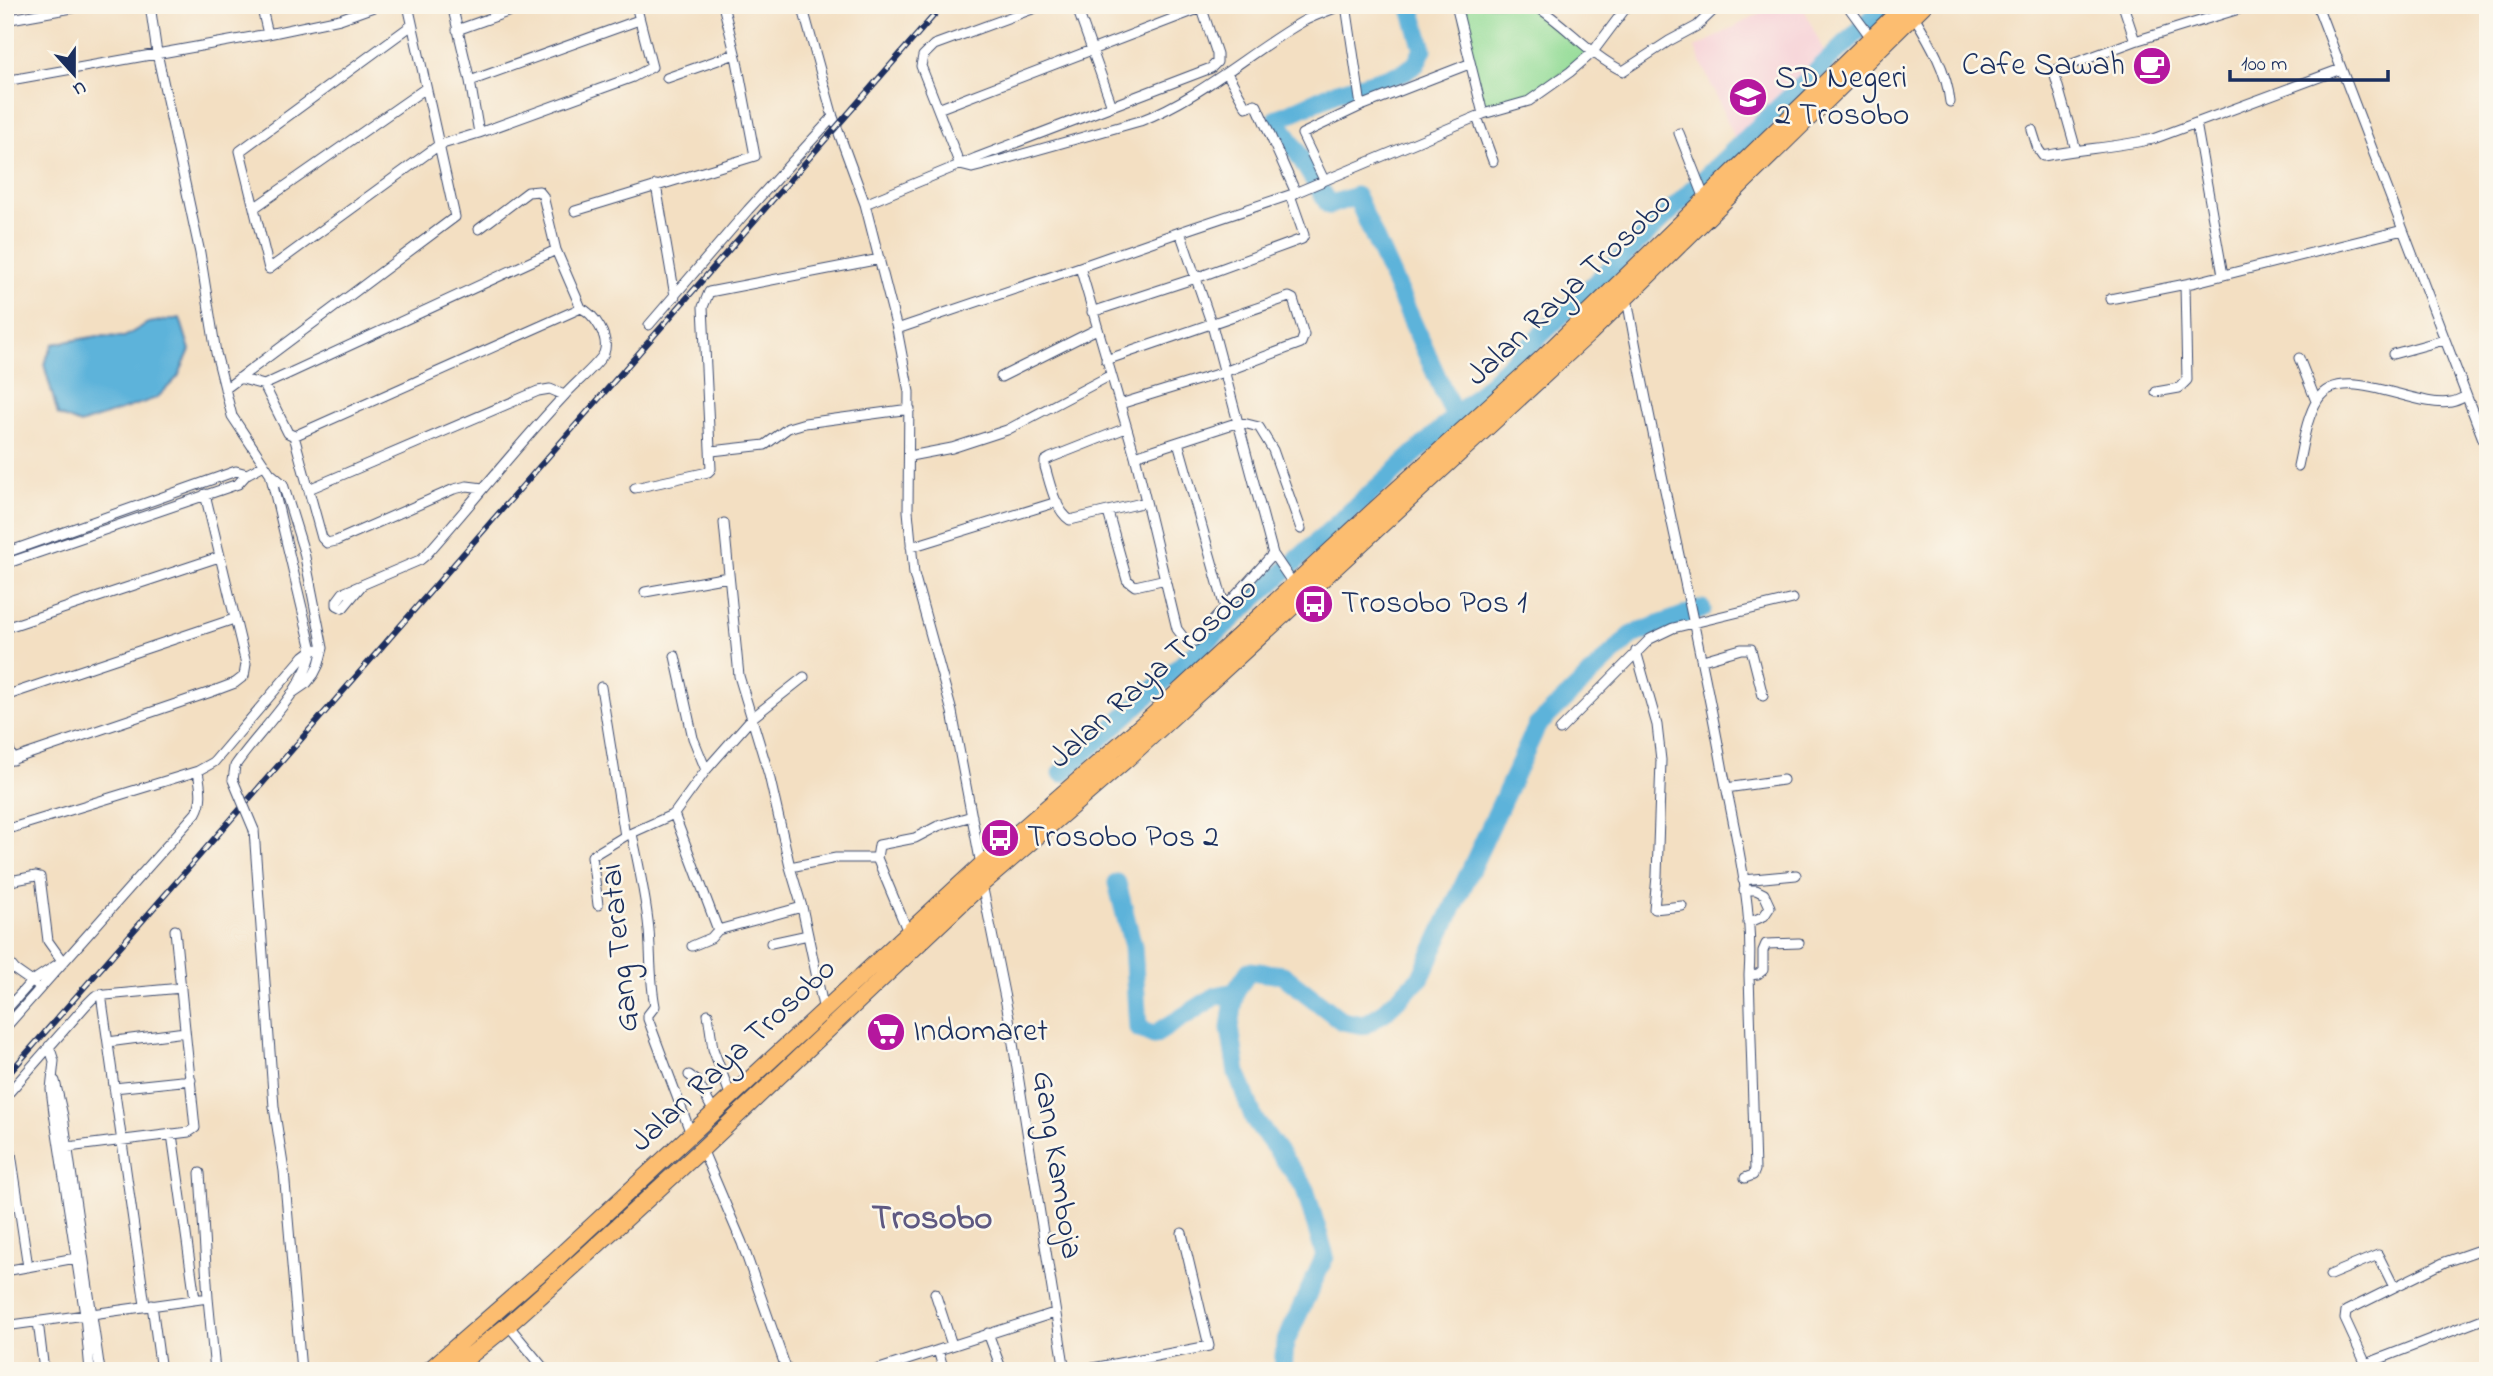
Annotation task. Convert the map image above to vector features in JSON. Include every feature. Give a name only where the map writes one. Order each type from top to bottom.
[{"type":"highway","name":"Jalan Raya Trosobo","points":[[1081,788],[1127,759],[1627,298],[1706,202],[1869,36],[1914,9]]},
{"type":"highway","name":"Jalan Raya Trosobo","points":[[461,1368],[702,1149],[982,884],[1292,583],[1541,359],[1914,9]]},
{"type":"highway","name":"Jalan Raya Trosobo","points":[[428,1371],[544,1270],[715,1114],[981,865],[1066,801]]},
{"type":"street","points":[[5,20],[89,5]]},
{"type":"street","points":[[150,5],[157,53],[200,253],[216,353],[232,416],[267,469],[283,484],[304,552],[323,648],[314,674],[307,683],[291,694]]},
{"type":"street","points":[[261,5],[268,34]]},
{"type":"street","points":[[5,81],[268,34],[340,19],[379,5]]},
{"type":"street","points":[[225,390],[454,217],[408,5]]},
{"type":"street","points":[[452,5],[479,133]]},
{"type":"street","points":[[457,30],[527,5]]},
{"type":"street","points":[[412,25],[240,151],[269,269],[439,145],[633,77],[652,66],[636,5]]},
{"type":"street","points":[[575,211],[755,156],[723,5]]},
{"type":"street","points":[[802,5],[833,117],[865,204],[897,329],[908,383],[908,510],[914,574],[952,712],[981,865]]},
{"type":"street","points":[[960,164],[921,66],[921,59],[929,49],[1028,8],[1043,5]]},
{"type":"street","points":[[1076,5],[1112,107]]},
{"type":"street","points":[[960,164],[980,166],[1140,121],[1168,109],[1304,21],[1344,5],[1361,103]]},
{"type":"street","points":[[1456,5],[1480,116],[1493,161]]},
{"type":"street","points":[[1534,5],[1547,8],[1592,52],[1625,71],[1669,41],[1697,26],[1718,5]]},
{"type":"street","points":[[897,329],[1293,194],[1480,116],[1529,101],[1592,52],[1628,5]]},
{"type":"street","points":[[1847,5],[1869,36]]},
{"type":"street","points":[[2123,5],[2136,41]]},
{"type":"street","points":[[2076,150],[2055,76],[2056,70],[2136,41],[2252,5]]},
{"type":"street","points":[[2317,5],[2488,452]]},
{"type":"street","points":[[865,204],[960,164],[1182,80],[1216,64],[1217,54],[1203,12],[1198,9],[938,109]]},
{"type":"street","points":[[1914,9],[1949,89],[1950,102]]},
{"type":"street","points":[[470,81],[639,20]]},
{"type":"street","points":[[667,78],[735,54]]},
{"type":"street","points":[[1322,181],[1302,134],[1361,103],[1469,64]]},
{"type":"street","points":[[2032,130],[2043,156],[2136,143],[2341,69]]},
{"type":"street","points":[[1092,312],[1196,278],[1303,238],[1293,194],[1257,104],[1246,107],[1227,73]]},
{"type":"street","points":[[254,208],[426,88]]},
{"type":"street","points":[[649,325],[833,117]]},
{"type":"street","points":[[2196,123],[2223,275]]},
{"type":"street","points":[[1679,133],[1706,202]]},
{"type":"street","points":[[656,185],[676,296]]},
{"type":"street","points":[[362,585],[420,560],[604,353],[598,323],[589,312],[581,308],[556,250],[544,196],[535,190],[528,192],[479,229]]},
{"type":"street","points":[[2110,299],[2185,285],[2403,230]]},
{"type":"street","points":[[1181,232],[1212,325],[1273,554],[1292,583]]},
{"type":"street","points":[[239,378],[264,385],[556,250]]},
{"type":"street","points":[[635,488],[710,472],[712,450],[703,307],[708,293],[713,289],[880,259]]},
{"type":"street","points":[[1080,267],[1135,456],[1177,629],[1187,642],[1195,640],[1273,554]]},
{"type":"street","points":[[2155,392],[2179,388],[2187,380],[2185,285]]},
{"type":"street","points":[[1106,360],[1291,297],[1304,335],[1301,343],[1224,372],[1120,404]]},
{"type":"street","points":[[1627,298],[1703,660],[1743,885],[1751,945],[1749,975],[1755,1170],[1753,1175],[1745,1178]]},
{"type":"street","points":[[294,436],[581,308]]},
{"type":"street","points":[[1001,377],[1097,329]]},
{"type":"street","points":[[2393,354],[2444,340]]},
{"type":"street","points":[[2299,358],[2316,401]]},
{"type":"street","points":[[910,456],[952,448],[1007,430],[1111,375]]},
{"type":"street","points":[[2298,466],[2316,401],[2330,386],[2342,384],[2375,388],[2440,402],[2468,400]]},
{"type":"street","points":[[264,385],[288,433],[294,436],[325,543],[454,489],[467,486],[483,488]]},
{"type":"street","points":[[309,489],[538,391],[550,389],[564,395]]},
{"type":"street","points":[[712,450],[765,445],[788,428],[805,423],[909,409]]},
{"type":"street","points":[[1135,456],[1239,422],[1259,427],[1268,439],[1301,529]]},
{"type":"street","points":[[1126,428],[1047,460],[1045,467],[1063,515],[1070,520],[1146,502]]},
{"type":"street","points":[[1178,442],[1225,608]]},
{"type":"street","points":[[5,553],[236,471],[247,474],[267,469]]},
{"type":"street","points":[[267,469],[312,650],[291,694],[240,758],[232,773],[254,830],[274,1107],[284,1171],[301,1371]]},
{"type":"street","points":[[5,565],[238,484],[247,474]]},
{"type":"street","points":[[5,738],[9,761],[241,680],[246,673],[246,664],[205,494]]},
{"type":"street","points":[[911,547],[1057,502]]},
{"type":"street","points":[[146,504],[148,514]]},
{"type":"street","points":[[1108,512],[1127,580],[1135,586],[1166,579]]},
{"type":"street","points":[[724,523],[739,676],[769,775],[790,867],[802,906],[824,1011]]},
{"type":"street","points":[[289,558],[304,552]]},
{"type":"street","points":[[5,628],[219,557]]},
{"type":"street","points":[[645,592],[728,578]]},
{"type":"street","points":[[1560,730],[1644,643],[1658,635],[1693,621],[1793,599]]},
{"type":"street","points":[[5,696],[234,619]]},
{"type":"street","points":[[5,830],[198,771],[214,762],[304,656],[312,650],[323,648]]},
{"type":"street","points":[[1703,660],[1741,649],[1751,649],[1763,696]]},
{"type":"street","points":[[1636,651],[1657,725],[1661,760],[1654,909],[1682,906]]},
{"type":"street","points":[[675,656],[693,738],[706,770]]},
{"type":"street","points":[[598,905],[592,856],[628,835],[674,814],[706,770],[752,718],[804,677]]},
{"type":"street","name":"Gang Teratai","points":[[601,687],[628,835],[642,880],[649,932],[651,988],[655,1006],[648,1019],[691,1134]]},
{"type":"street","points":[[5,1028],[196,813],[202,794],[198,771]]},
{"type":"street","points":[[1726,788],[1783,780]]},
{"type":"street","points":[[674,814],[718,930]]},
{"type":"street","points":[[908,932],[877,858],[879,845],[915,838],[938,826],[972,816]]},
{"type":"street","points":[[790,867],[836,858],[877,858]]},
{"type":"street","points":[[1743,885],[1796,875]]},
{"type":"street","points":[[5,882],[40,877],[48,941],[62,962]]},
{"type":"street","name":"Gang Kamboja","points":[[982,884],[1009,1018],[1065,1371]]},
{"type":"street","points":[[1743,885],[1764,894],[1770,907],[1765,916],[1748,923]]},
{"type":"street","points":[[692,946],[711,938],[718,930],[802,906]]},
{"type":"street","points":[[63,1149],[189,1132],[195,1128],[175,930]]},
{"type":"street","points":[[771,943],[808,935]]},
{"type":"street","points":[[1749,975],[1763,970],[1763,951],[1766,944],[1799,943]]},
{"type":"street","points":[[5,958],[15,970],[40,988]]},
{"type":"street","points":[[5,1011],[31,982],[62,962]]},
{"type":"street","points":[[5,1097],[86,1004],[101,994],[181,988]]},
{"type":"street","points":[[101,994],[121,1141],[161,1371]]},
{"type":"street","points":[[708,1014],[713,1049],[731,1097]]},
{"type":"street","points":[[108,1042],[185,1032]]},
{"type":"street","points":[[49,1045],[63,1116],[63,1149],[79,1258],[100,1371]]},
{"type":"street","points":[[689,1075],[697,1082],[715,1114]]},
{"type":"street","points":[[114,1088],[191,1080]]},
{"type":"street","points":[[5,1113],[28,1267]]},
{"type":"street","points":[[172,1134],[195,1299]]},
{"type":"street","points":[[702,1149],[742,1243],[787,1371]]},
{"type":"street","points":[[200,1173],[215,1371]]},
{"type":"street","points":[[184,1215],[202,1214]]},
{"type":"street","points":[[1077,1371],[1116,1367],[1209,1346],[1182,1233]]},
{"type":"street","points":[[188,1245],[205,1244]]},
{"type":"street","points":[[2488,1247],[2463,1254],[2344,1314],[2368,1368],[2488,1317]]},
{"type":"street","points":[[2330,1275],[2378,1255],[2394,1287]]},
{"type":"street","points":[[5,1271],[79,1258]]},
{"type":"street","points":[[935,1293],[952,1345]]},
{"type":"street","points":[[5,1326],[208,1298]]},
{"type":"street","points":[[873,1371],[1054,1313]]},
{"type":"street","points":[[88,1315],[90,1371]]},
{"type":"street","points":[[38,1321],[44,1371]]},
{"type":"street","points":[[508,1325],[545,1371]]},
{"type":"street","points":[[988,1333],[1002,1371]]},
{"type":"street","points":[[937,1350],[944,1371]]},
{"type":"shaded area","name":"SD Negeri 2 Trosobo","points":[[1775,5],[1802,5],[1825,54],[1735,139],[1695,48]]},
{"type":"green space","points":[[1458,5],[1528,5],[1589,53],[1529,99],[1485,113]]},
{"type":"water","points":[[180,318],[190,350],[178,377],[157,398],[80,424],[58,415],[44,364],[53,344],[98,336],[124,337],[148,323]]},
{"type":"waterway","points":[[1410,5],[1423,49],[1416,64],[1403,73],[1334,93],[1277,119],[1329,205],[1356,196],[1455,417]]},
{"type":"waterway","points":[[1062,773],[1455,417],[1886,5]]},
{"type":"waterway","points":[[1283,1371],[1285,1343],[1325,1256],[1304,1186],[1254,1119],[1237,1073],[1230,1028],[1235,992],[1249,971],[1283,975],[1342,1021],[1364,1025],[1383,1013],[1421,977],[1537,726],[1632,635],[1702,609]]},
{"type":"waterway","points":[[1117,883],[1133,946],[1138,1028],[1154,1035],[1216,996],[1235,992]]},
{"type":"railway","points":[[5,1078],[943,5]]},
{"type":"place","name":"Cafe Sawah","points":[[2152,66]]},
{"type":"place","name":"SD Negeri 2 Trosobo","points":[[1748,97]]},
{"type":"place","name":"Trosobo Pos 1","points":[[1314,604]]},
{"type":"place","name":"Trosobo Pos 2","points":[[1000,838]]},
{"type":"place","name":"Indomaret","points":[[886,1032]]},
{"type":"district","name":"Trosobo","points":[[932,1219]]}]
